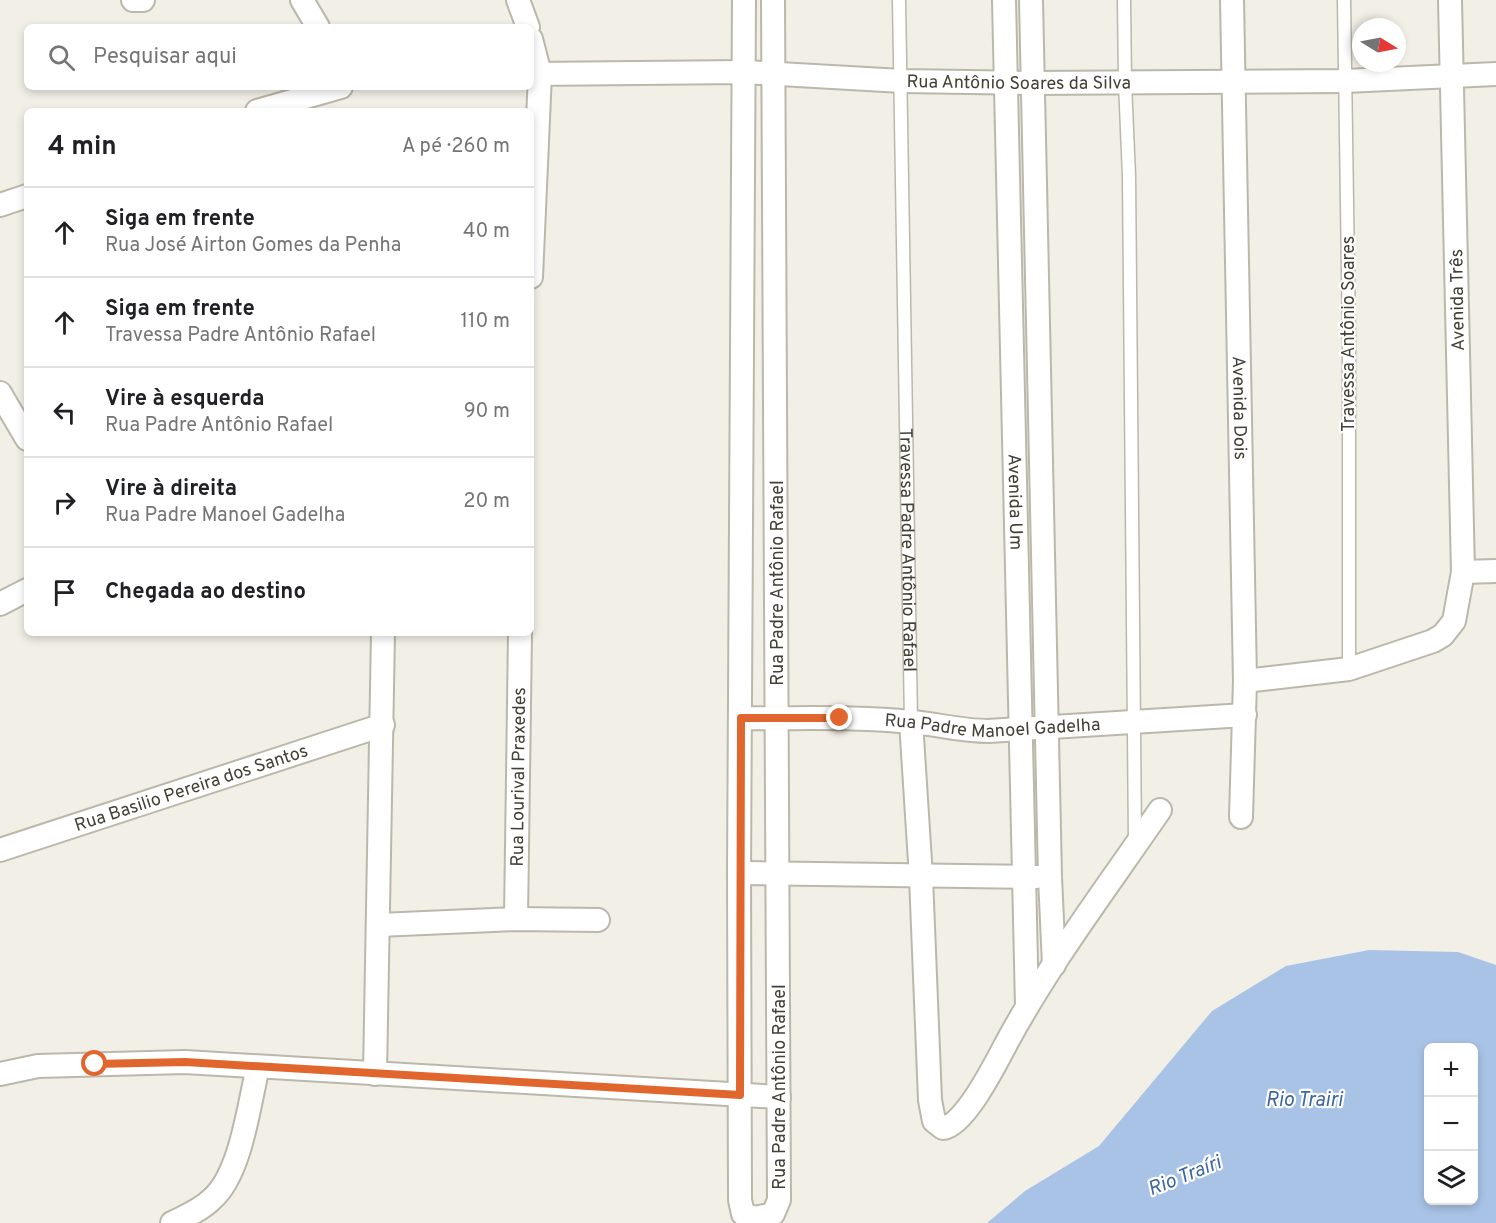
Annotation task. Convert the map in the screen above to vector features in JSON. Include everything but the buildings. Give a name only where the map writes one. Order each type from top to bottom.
[{"type":"street","points":[[133,0],[143,0]]},
{"type":"street","points":[[302,0],[316,24]]},
{"type":"street","points":[[518,0],[527,24]]},
{"type":"street","name":"Rua Padre Antônio Rafael","points":[[744,0],[739,873],[741,1207],[743,1214],[755,1218],[773,1214],[778,1206],[778,719],[773,0]]},
{"type":"street","name":"Avenida Um","points":[[1004,0],[1027,1006]]},
{"type":"street","name":"Avenida Um","points":[[1031,0],[1050,877],[1054,965]]},
{"type":"street","name":"Avenida Dois","points":[[1232,0],[1245,681],[1240,817]]},
{"type":"street","name":"Avenida Três","points":[[1349,669],[1433,641],[1443,635],[1454,621],[1459,600],[1463,572],[1450,0]]},
{"type":"street","name":"Rua Antônio Soares da Silva","points":[[535,74],[744,72],[902,81],[1005,83],[1345,81],[1496,74]]},
{"type":"street","points":[[534,125],[535,74]]},
{"type":"street","points":[[268,108],[330,90]]},
{"type":"street","points":[[0,206],[24,197]]},
{"type":"street","points":[[0,393],[24,434]]},
{"type":"street","points":[[1463,572],[1496,571]]},
{"type":"street","points":[[0,604],[24,592]]},
{"type":"street","points":[[1018,602],[1044,600]]},
{"type":"street","points":[[375,1074],[383,636]]},
{"type":"street","name":"Rua Lourival Praxedes","points":[[516,919],[520,636]]},
{"type":"street","points":[[1245,681],[1349,669]]},
{"type":"street","name":"Rua Padre Manoel Gadelha","points":[[741,718],[840,718],[911,722],[969,731],[1047,729],[1245,715]]},
{"type":"street","name":"Travessa Padre Antônio Rafael","points":[[911,722],[921,877],[930,1100],[934,1121],[943,1128],[954,1125],[988,1078],[1027,1006]]},
{"type":"street","name":"Rua Basilio Pereira dos Santos","points":[[0,850],[383,725]]},
{"type":"street","points":[[1027,1006],[1160,810]]},
{"type":"street","points":[[739,873],[1050,877]]},
{"type":"street","points":[[379,925],[516,919],[598,920]]},
{"type":"street","points":[[0,1074],[38,1066],[185,1062],[779,1098]]},
{"type":"street","points":[[172,1223],[214,1198],[225,1181],[236,1158],[258,1067]]},
{"type":"lane","name":"Travessa Padre Antônio Rafael","points":[[899,0],[911,722]]},
{"type":"lane","points":[[1124,0],[1125,83],[1130,176],[1136,722],[1135,847]]},
{"type":"lane","name":"Travessa Antônio Soares","points":[[1344,0],[1349,669]]},
{"type":"water","name":"Rio Trairi","points":[[1369,950],[1458,952],[1496,965],[1496,1223],[987,1223],[1025,1191],[1099,1146],[1212,1011],[1286,966]]},
{"type":"route","points":[[95,1064],[185,1062],[740,1095],[741,718],[840,718]]},
{"type":"water label","name":"Rio Traíri","points":[[1184,1175]]}]
